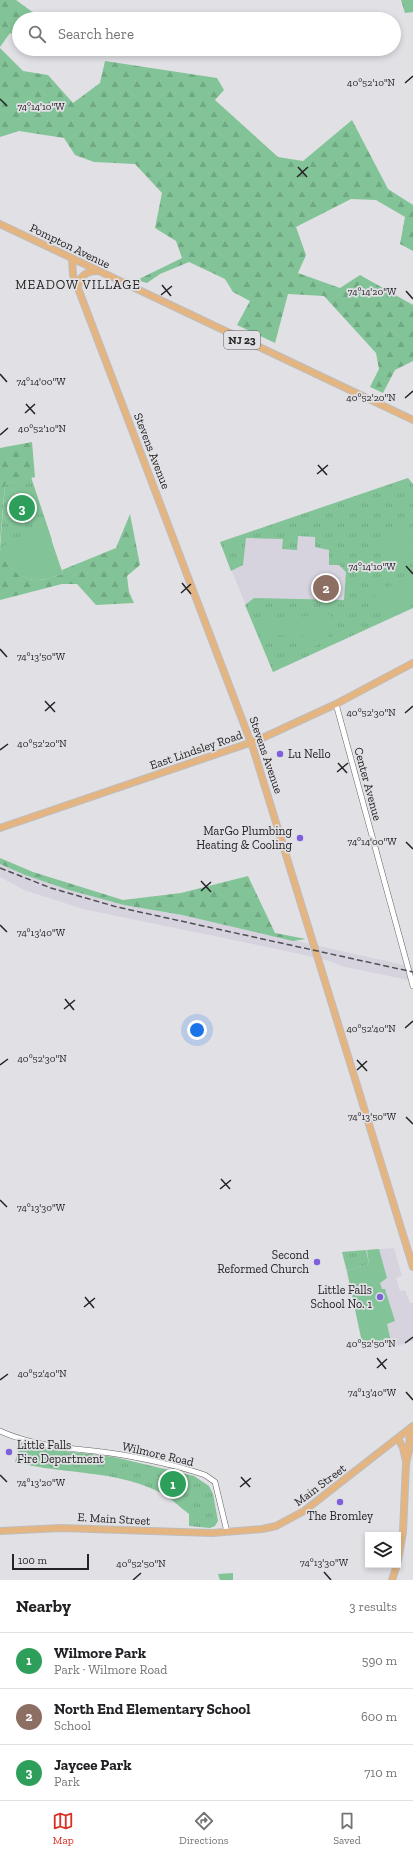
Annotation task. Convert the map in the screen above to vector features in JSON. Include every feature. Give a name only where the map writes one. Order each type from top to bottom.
[{"type":"main road","name":"Pompton Avenue","points":[[0,224],[413,420]]},
{"type":"main road","name":"Stevens Avenue","points":[[72,259],[73,275],[252,742],[413,1267]]},
{"type":"main road","points":[[78,287],[84,275],[88,272],[97,270]]},
{"type":"main road","name":"East Lindsley Road","points":[[0,828],[252,742],[336,704],[413,663]]},
{"type":"main road","points":[[401,1543],[403,1532],[406,1462],[409,1451],[411,1427]]},
{"type":"main road","name":"Main Street","points":[[227,1532],[266,1528],[285,1523],[308,1508],[411,1427]]},
{"type":"main road","points":[[398,1438],[403,1448],[406,1462]]},
{"type":"main road","name":"E. Main Street","points":[[0,1531],[61,1528],[200,1534],[227,1532]]},
{"type":"main road","points":[[392,1580],[396,1568]]},
{"type":"street","name":"Center Avenue","points":[[336,704],[413,986]]},
{"type":"street","name":"Wilmore Road","points":[[0,1432],[21,1440],[38,1444],[124,1455],[201,1474],[215,1482],[227,1532]]},
{"type":"shaded area","points":[[408,478],[413,484],[413,608],[273,672],[220,542]]},
{"type":"shaded area","points":[[0,864],[25,875],[69,890],[124,905],[182,915],[413,967],[413,981],[345,967],[326,960],[281,950],[83,909],[24,890],[0,877]]},
{"type":"shaded area","name":"Little Falls School No. 1","points":[[394,1248],[402,1276],[396,1278],[400,1291],[405,1290],[410,1303],[413,1303],[413,1341],[394,1347],[391,1343],[367,1349],[363,1347],[342,1252]]},
{"type":"green space","points":[[0,0],[16,0],[32,12],[12,12],[12,34],[10,33],[0,47]]},
{"type":"green space","points":[[401,0],[413,0],[413,12],[405,13]]},
{"type":"green space","points":[[0,48],[23,71],[48,75],[73,103],[100,83],[105,61],[217,78],[224,90],[215,100],[278,157],[303,161],[352,120],[388,189],[413,205],[413,251],[400,244],[405,217],[376,200],[351,199],[296,227],[306,255],[298,273],[340,288],[360,275],[413,305],[413,361],[395,370],[383,393],[370,387],[379,369],[376,353],[324,296],[288,294],[275,343],[237,325],[250,301],[233,292],[225,279],[189,262],[160,274],[147,283],[137,280],[182,258],[176,241],[155,228],[162,193],[135,164],[94,162],[75,155],[64,138],[19,131],[0,137]]},
{"type":"green space","points":[[32,442],[35,477],[5,484],[0,543],[0,448]]},
{"type":"green space","points":[[31,477],[52,540],[50,541],[63,574],[0,548],[5,484]]},
{"type":"green space","points":[[408,478],[413,484],[413,608],[273,672],[245,605],[254,598],[344,600],[346,572],[339,565],[329,565],[329,550],[315,547],[315,537],[298,536],[297,550],[282,549],[283,539],[246,538],[243,565],[231,571],[220,542]]},
{"type":"green space","points":[[130,514],[140,565],[127,576],[129,592],[134,603],[96,605],[77,584],[62,584],[0,600],[0,548],[10,566],[20,575],[32,580],[48,579],[63,574],[62,570],[116,548]]},
{"type":"green space","points":[[44,528],[48,530],[63,574],[48,579],[31,580],[13,570],[5,559],[0,547],[34,534],[34,532]]},
{"type":"green space","points":[[403,529],[410,531],[413,539],[413,558],[392,570],[385,558],[385,546],[391,536]]},
{"type":"green space","points":[[413,574],[413,604],[386,618],[374,594]]},
{"type":"green space","points":[[330,614],[331,628],[326,639],[316,646],[302,647],[303,616]]},
{"type":"green space","points":[[266,617],[298,620],[297,637],[265,634]]},
{"type":"green space","points":[[0,858],[33,872],[123,900],[181,893],[248,876],[275,933],[306,939],[293,941],[182,915],[124,905],[69,890],[25,875],[0,864]]},
{"type":"green space","points":[[379,1249],[387,1278],[380,1283],[382,1289],[385,1289],[395,1321],[387,1324],[391,1342],[367,1349],[363,1347],[347,1271],[369,1264],[367,1250]]},
{"type":"green space","points":[[366,1250],[369,1264],[347,1271],[342,1252]]},
{"type":"green space","points":[[21,1443],[41,1448],[114,1457],[194,1476],[209,1486],[213,1494],[218,1521],[215,1526],[210,1528],[189,1526],[189,1514],[171,1499],[147,1487],[129,1481],[15,1462]]},
{"type":"green space","points":[[233,1573],[233,1580],[220,1580],[218,1574]]},
{"type":"railway","points":[[0,868],[51,888],[117,907],[413,972]]},
{"type":"place","name":"Jaycee Park","points":[[22,508]]},
{"type":"place","name":"North End Elementary School","points":[[326,588]]},
{"type":"place","name":"Lu Nello","points":[[280,754]]},
{"type":"place","name":"MarGo Plumbing Heating & Cooling","points":[[300,838]]},
{"type":"place","name":"Second Reformed Church","points":[[317,1262]]},
{"type":"place","name":"Little Falls School No. 1","points":[[380,1297]]},
{"type":"place","name":"Little Falls Fire Department","points":[[9,1452]]},
{"type":"place","name":"Wilmore Park","points":[[173,1484]]},
{"type":"place","name":"The Bromley","points":[[340,1502]]},
{"type":"district","name":"MEADOW VILLAGE","points":[[78,284]]}]
